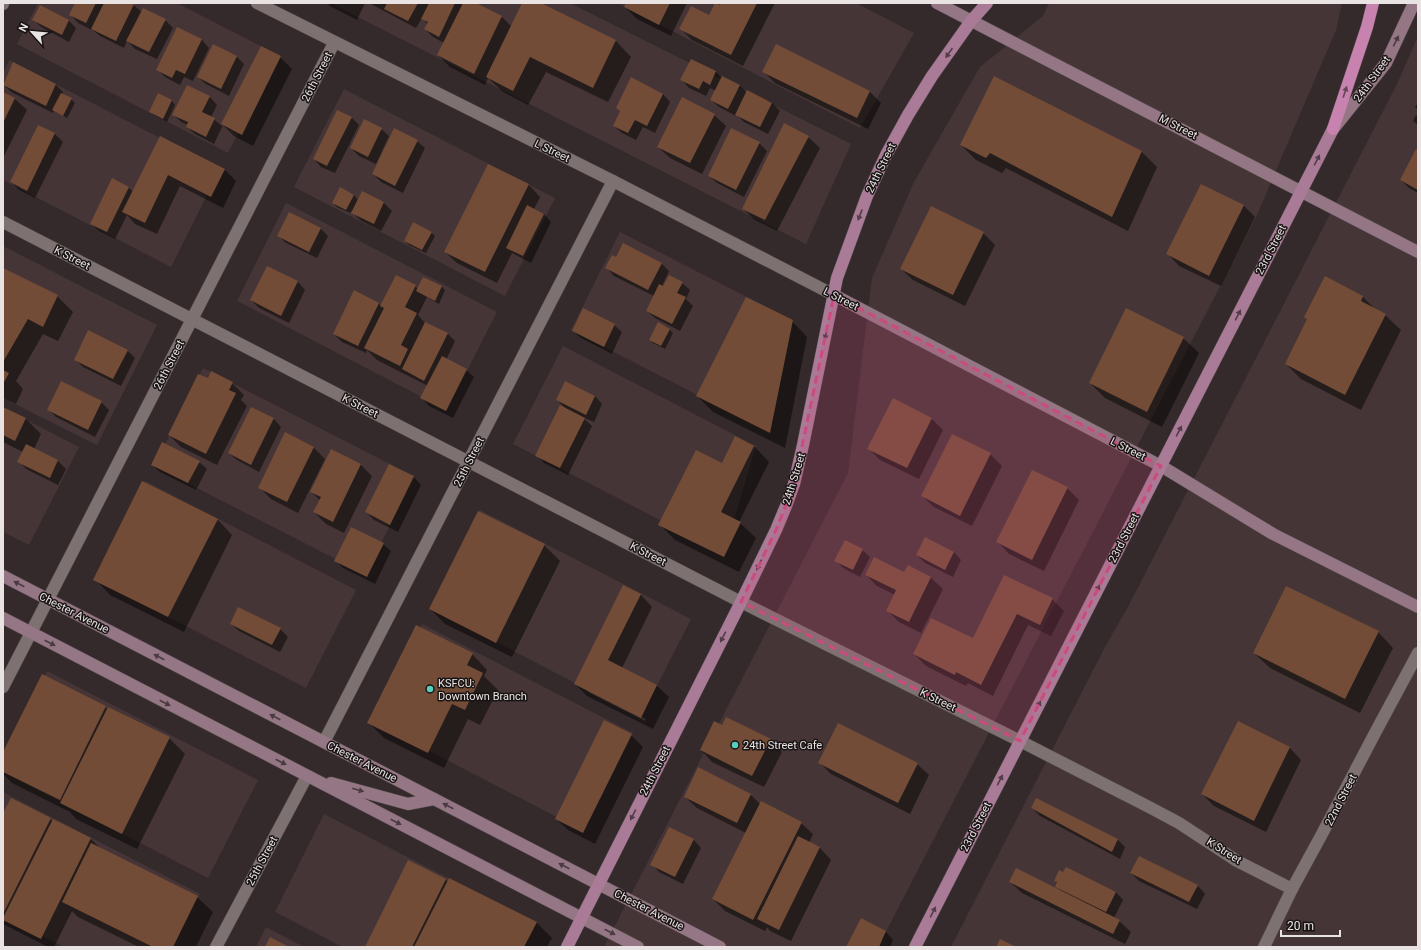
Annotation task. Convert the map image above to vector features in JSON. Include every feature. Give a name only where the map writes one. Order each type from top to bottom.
[{"type":"highway","points":[[1333,129],[1367,27],[1373,3]]},
{"type":"main road","name":"M Street","points":[[937,3],[1418,252]]},
{"type":"main road","name":"24th Street","points":[[567,947],[776,530],[794,484],[837,278],[867,196],[886,155],[908,114],[932,76],[971,21],[987,3]]},
{"type":"main road","name":"24th Street","points":[[1333,129],[1386,63],[1414,3]]},
{"type":"main road","name":"23rd Street","points":[[915,947],[1333,129]]},
{"type":"main road","name":"L Street","points":[[834,295],[1161,466],[1273,534],[1418,607]]},
{"type":"main road","name":"Chester Avenue","points":[[3,576],[720,947]]},
{"type":"main road","points":[[3,618],[638,947]]},
{"type":"main road","points":[[307,776],[408,804],[434,799]]},
{"type":"street","name":"L Street","points":[[257,3],[272,6],[334,43],[613,181],[834,295]]},
{"type":"street","name":"26th Street","points":[[3,686],[334,43]]},
{"type":"street","name":"25th Street","points":[[324,742],[613,181]]},
{"type":"street","name":"K Street","points":[[3,222],[741,602],[1020,741],[1179,823],[1237,861],[1292,889]]},
{"type":"street","name":"22nd Street","points":[[1264,947],[1292,889],[1418,652]]},
{"type":"street","name":"25th Street","points":[[216,947],[307,776]]},
{"type":"highlighted area","points":[[834,295],[1161,466],[1020,741],[741,602],[776,530],[794,484]]},
{"type":"shaded area","points":[[38,3],[177,3],[278,55],[228,153],[17,44]]},
{"type":"shaded area","points":[[330,3],[570,3],[851,144],[806,244]]},
{"type":"shaded area","points":[[618,3],[856,3],[914,33],[860,128]]},
{"type":"shaded area","points":[[1049,3],[1342,3],[1336,30],[1257,215],[878,947],[604,947],[848,473],[872,278],[914,182],[980,67],[1043,16]]},
{"type":"shaded area","points":[[1418,36],[1418,947],[951,947],[1397,84]]},
{"type":"shaded area","points":[[9,60],[220,169],[171,267],[3,180],[3,73]]},
{"type":"shaded area","points":[[344,89],[555,198],[505,296],[294,187]]},
{"type":"shaded area","points":[[286,203],[497,312],[447,410],[237,301]]},
{"type":"shaded area","points":[[620,232],[786,317],[762,428],[571,330]]},
{"type":"shaded area","points":[[3,246],[157,325],[97,445],[3,398]]},
{"type":"shaded area","points":[[563,346],[756,446],[724,553],[513,444]]},
{"type":"shaded area","points":[[203,368],[415,477],[365,574],[154,466]]},
{"type":"shaded area","points":[[3,408],[79,447],[29,545],[3,532]]},
{"type":"shaded area","points":[[145,481],[356,590],[306,688],[95,579]]},
{"type":"shaded area","points":[[480,510],[691,619],[641,717],[430,608]]},
{"type":"shaded area","points":[[422,624],[633,733],[584,831],[373,722]]},
{"type":"shaded area","points":[[47,671],[258,780],[208,878],[3,772],[3,758]]},
{"type":"shaded area","points":[[3,792],[200,894],[173,947],[64,947],[3,916]]},
{"type":"shaded area","points":[[324,814],[535,923],[523,947],[343,947],[275,912]]},
{"type":"shaded area","points":[[266,927],[304,947],[256,947]]},
{"type":"building","points":[[75,3],[96,3],[86,23],[69,15]]},
{"type":"building","points":[[104,3],[134,4],[116,41],[91,29]]},
{"type":"building","points":[[387,3],[418,3],[408,21],[384,9]]},
{"type":"building","points":[[429,3],[455,3],[439,37],[424,29],[428,22],[421,19]]},
{"type":"building","points":[[463,3],[476,3],[502,16],[474,74],[437,55]]},
{"type":"building","points":[[522,3],[541,3],[616,40],[593,88],[530,57],[513,91],[486,77]]},
{"type":"building","points":[[626,3],[670,3],[659,25],[624,7]]},
{"type":"building","points":[[715,3],[720,5],[721,3],[757,3],[731,55],[679,29],[691,6],[709,15]]},
{"type":"building","points":[[40,5],[69,20],[62,35],[32,20]]},
{"type":"building","points":[[143,8],[166,19],[149,52],[126,41]]},
{"type":"building","points":[[177,27],[202,39],[185,74],[176,70],[172,78],[156,70]]},
{"type":"building","points":[[213,44],[237,56],[221,89],[197,77]]},
{"type":"building","points":[[776,44],[870,91],[857,118],[762,72]]},
{"type":"building","points":[[261,46],[281,56],[242,135],[221,124]]},
{"type":"building","points":[[691,59],[716,71],[710,85],[703,81],[699,89],[680,80]]},
{"type":"building","points":[[13,62],[56,84],[46,106],[3,85]]},
{"type":"building","points":[[722,76],[740,85],[728,109],[710,100]]},
{"type":"building","points":[[994,76],[1142,151],[1112,217],[990,153],[986,158],[960,145]]},
{"type":"building","points":[[631,77],[663,94],[647,126],[635,120],[628,133],[613,126],[620,111],[616,108]]},
{"type":"building","points":[[187,85],[210,96],[202,112],[215,118],[206,137],[186,127],[188,122],[172,115]]},
{"type":"building","points":[[747,90],[772,103],[760,127],[735,115]]},
{"type":"building","points":[[3,92],[15,98],[3,123]]},
{"type":"building","points":[[61,93],[72,98],[63,116],[52,110]]},
{"type":"building","points":[[158,93],[172,100],[163,119],[149,112]]},
{"type":"building","points":[[682,97],[715,114],[690,163],[657,147]]},
{"type":"building","points":[[337,110],[352,117],[327,166],[313,159]]},
{"type":"building","points":[[364,119],[382,128],[368,157],[350,148]]},
{"type":"building","points":[[784,123],[809,136],[765,220],[742,209]]},
{"type":"building","points":[[38,125],[55,133],[27,191],[10,182]]},
{"type":"building","points":[[394,128],[418,140],[395,186],[372,174]]},
{"type":"building","points":[[731,128],[760,142],[736,190],[708,176]]},
{"type":"building","points":[[160,136],[225,169],[211,197],[168,175],[145,223],[122,212]]},
{"type":"building","points":[[1416,149],[1418,150],[1418,190],[1400,180]]},
{"type":"building","points":[[488,164],[529,184],[485,272],[444,252]]},
{"type":"building","points":[[112,178],[129,187],[107,232],[90,224]]},
{"type":"building","points":[[1201,184],[1244,205],[1209,276],[1166,254]]},
{"type":"building","points":[[340,187],[354,195],[346,210],[332,203]]},
{"type":"building","points":[[362,191],[384,202],[374,224],[351,213]]},
{"type":"building","points":[[527,205],[544,214],[523,256],[506,248]]},
{"type":"building","points":[[931,206],[984,232],[953,295],[900,269]]},
{"type":"building","points":[[289,212],[321,228],[309,252],[277,236]]},
{"type":"building","points":[[413,222],[432,232],[422,250],[404,241]]},
{"type":"building","points":[[623,243],[662,263],[648,290],[605,268],[612,255],[616,257]]},
{"type":"building","points":[[267,266],[298,281],[281,316],[250,300]]},
{"type":"building","points":[[3,268],[58,295],[43,327],[28,319],[3,362]]},
{"type":"building","points":[[396,275],[416,285],[405,307],[417,313],[401,345],[408,349],[400,366],[364,348],[384,308],[380,306]]},
{"type":"building","points":[[669,275],[683,282],[677,293],[686,297],[672,324],[646,311],[659,284],[663,286]]},
{"type":"building","points":[[1325,276],[1363,296],[1361,301],[1386,314],[1345,395],[1285,364],[1307,319],[1304,317]]},
{"type":"building","points":[[423,277],[442,286],[435,301],[416,291]]},
{"type":"building","points":[[354,290],[379,303],[358,346],[333,334]]},
{"type":"building","points":[[746,297],[793,320],[770,433],[696,396]]},
{"type":"building","points":[[583,308],[615,324],[604,347],[572,331]]},
{"type":"building","points":[[1126,308],[1184,337],[1147,412],[1089,383]]},
{"type":"building","points":[[425,322],[448,333],[424,381],[402,369]]},
{"type":"building","points":[[658,322],[670,329],[661,346],[649,340]]},
{"type":"building","points":[[88,330],[128,350],[113,379],[74,360]]},
{"type":"building","points":[[442,356],[467,369],[446,411],[420,398]]},
{"type":"building","points":[[3,370],[9,373],[3,384]]},
{"type":"building","points":[[211,371],[233,382],[229,390],[236,393],[206,454],[168,435],[198,374],[208,378]]},
{"type":"building","points":[[61,381],[102,401],[88,430],[47,410]]},
{"type":"building","points":[[565,381],[595,396],[586,415],[556,400]]},
{"type":"building","points":[[893,398],[932,418],[907,468],[867,449]]},
{"type":"building","points":[[560,405],[585,418],[560,468],[535,456]]},
{"type":"building","points":[[3,407],[26,418],[15,441],[3,435]]},
{"type":"building","points":[[251,407],[274,418],[251,465],[228,453]]},
{"type":"building","points":[[285,432],[314,447],[287,502],[258,488]]},
{"type":"building","points":[[952,434],[991,453],[960,516],[921,496]]},
{"type":"building","points":[[735,436],[754,446],[721,512],[741,522],[724,557],[658,525],[696,450],[722,463]]},
{"type":"building","points":[[162,442],[200,461],[188,483],[151,465]]},
{"type":"building","points":[[26,444],[58,460],[50,478],[17,462]]},
{"type":"building","points":[[331,449],[361,464],[333,522],[313,512],[321,497],[310,492]]},
{"type":"building","points":[[389,464],[414,476],[390,525],[365,512]]},
{"type":"building","points":[[1032,470],[1068,487],[1032,560],[996,542]]},
{"type":"building","points":[[142,481],[218,519],[168,617],[93,580]]},
{"type":"building","points":[[478,511],[545,544],[496,643],[429,609]]},
{"type":"building","points":[[351,527],[384,543],[367,577],[334,561]]},
{"type":"building","points":[[925,537],[954,552],[945,570],[916,555]]},
{"type":"building","points":[[845,540],[863,549],[853,570],[834,561]]},
{"type":"building","points":[[874,557],[904,572],[908,565],[931,577],[909,622],[886,611],[896,590],[865,575]]},
{"type":"building","points":[[1004,575],[1053,598],[1040,625],[1017,614],[981,685],[956,672],[955,675],[913,654],[931,618],[973,638]]},
{"type":"building","points":[[623,585],[641,594],[608,660],[657,685],[641,718],[574,684]]},
{"type":"building","points":[[1286,586],[1379,631],[1345,699],[1253,653]]},
{"type":"building","points":[[238,607],[281,628],[272,645],[230,624]]},
{"type":"building","name":"KSFCU: Downtown Branch","points":[[416,625],[473,653],[467,665],[483,673],[465,710],[452,704],[428,753],[367,723]]},
{"type":"building","points":[[42,674],[106,706],[60,800],[3,772],[3,752]]},
{"type":"building","points":[[108,707],[170,737],[122,834],[60,803]]},
{"type":"building","name":"24th Street Cafe","points":[[726,717],[771,739],[752,776],[700,750],[714,721],[722,725]]},
{"type":"building","points":[[604,720],[632,734],[583,833],[555,819]]},
{"type":"building","points":[[1238,721],[1290,747],[1254,821],[1201,794]]},
{"type":"building","points":[[838,723],[918,763],[898,803],[818,763]]},
{"type":"building","points":[[698,767],[751,794],[737,823],[684,797]]},
{"type":"building","points":[[11,798],[51,818],[3,914],[3,813]]},
{"type":"building","points":[[1036,798],[1118,839],[1112,852],[1031,808]]},
{"type":"building","points":[[761,801],[802,822],[753,920],[712,899]]},
{"type":"building","points":[[53,819],[91,838],[41,939],[3,920],[3,918]]},
{"type":"building","points":[[669,827],[694,839],[675,877],[650,865]]},
{"type":"building","points":[[798,836],[820,847],[779,930],[757,919]]},
{"type":"building","points":[[91,843],[198,896],[173,947],[153,947],[62,902]]},
{"type":"building","points":[[1139,856],[1198,885],[1189,902],[1130,873]]},
{"type":"building","points":[[408,860],[446,879],[412,947],[365,947]]},
{"type":"building","points":[[1066,867],[1116,892],[1106,912],[1055,887],[1057,882],[1054,881],[1059,870],[1063,872]]},
{"type":"building","points":[[1016,868],[1120,920],[1113,934],[1009,882]]},
{"type":"building","points":[[449,878],[537,922],[524,947],[414,947]]},
{"type":"building","points":[[861,918],[886,931],[879,947],[846,947]]},
{"type":"building","points":[[270,937],[289,947],[265,947]]},
{"type":"building","points":[[1000,939],[1016,947],[996,947]]},
{"type":"place","name":"KSFCU: Downtown Branch","points":[[430,689]]},
{"type":"place","name":"24th Street Cafe","points":[[735,745]]}]
